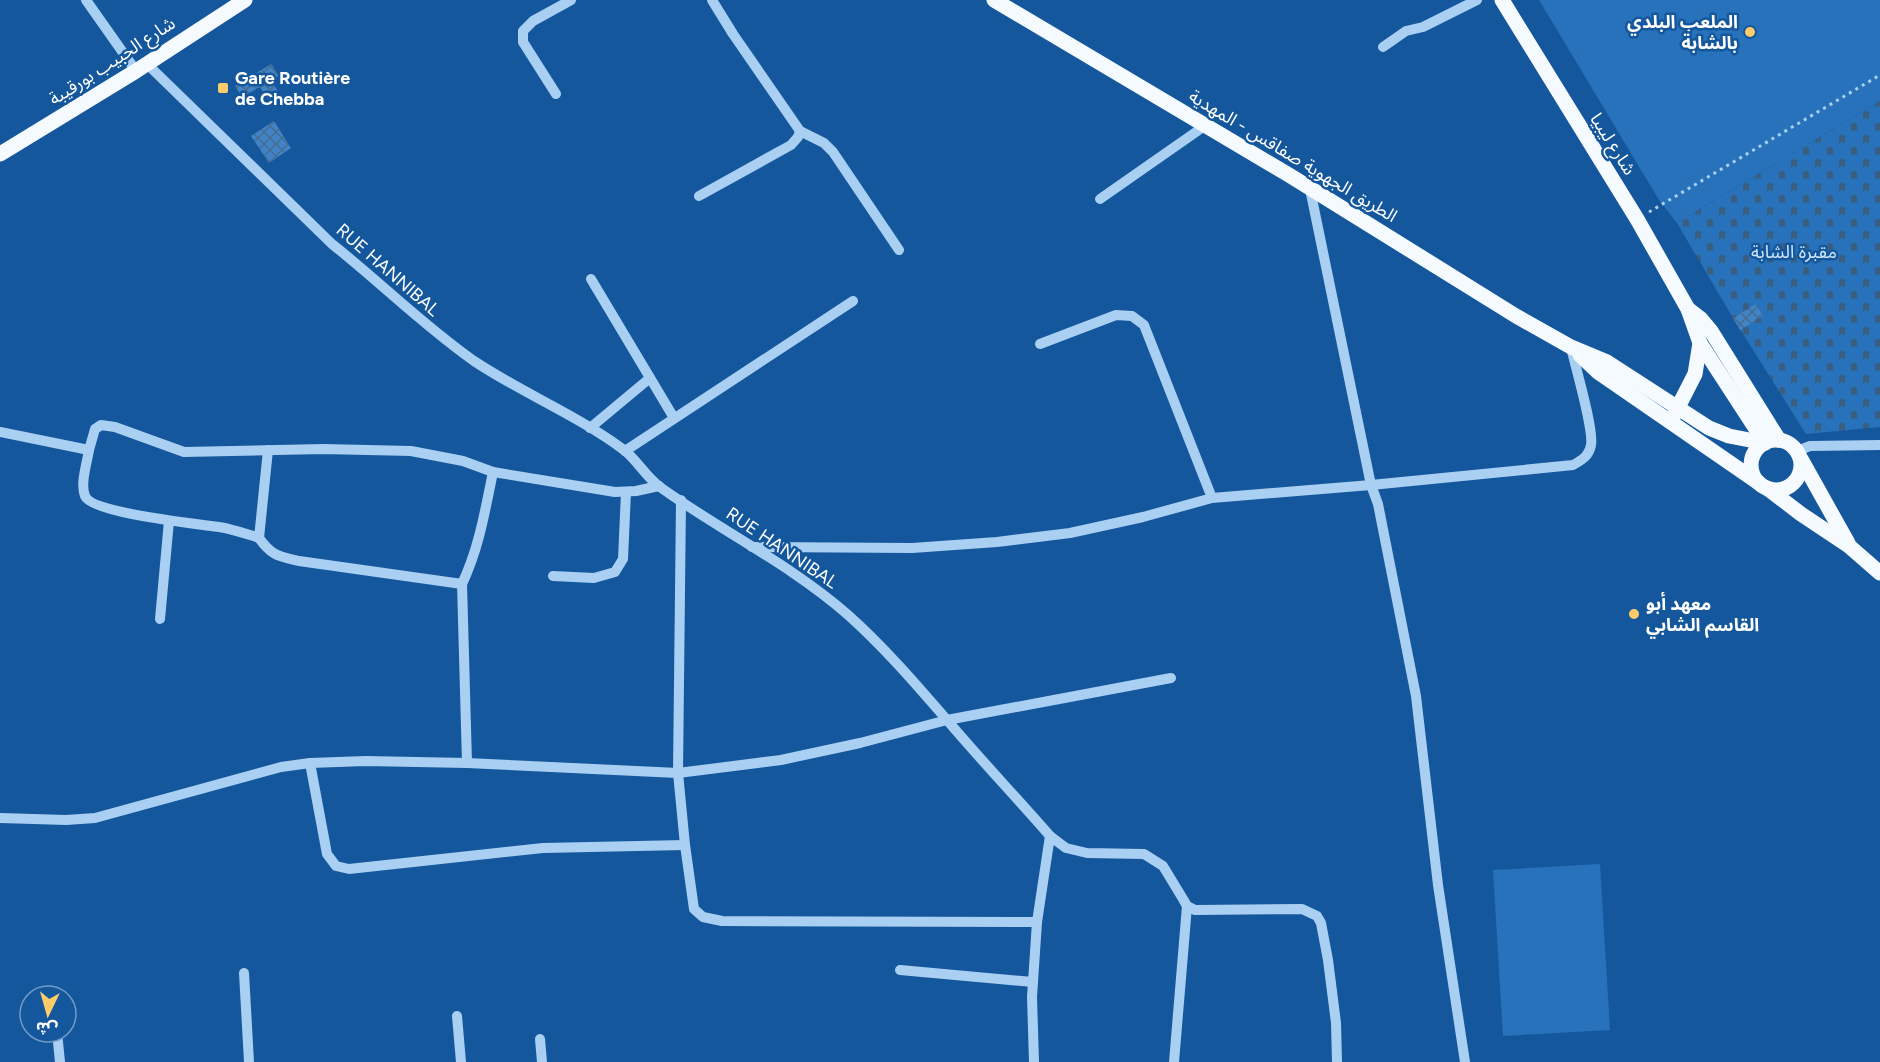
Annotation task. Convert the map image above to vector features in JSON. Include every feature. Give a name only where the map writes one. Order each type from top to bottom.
[{"type":"main road","name":"شارع الحبيب بورقيبة","points":[[0,154],[245,0]]},
{"type":"main road","name":"الطريق الجهوية صفاقس - المهدية","points":[[994,0],[1206,125],[1506,310],[1571,347],[1607,362],[1708,428],[1729,436],[1772,441],[1792,446],[1849,546]]},
{"type":"main road","name":"شارع ليبيا","points":[[1502,0],[1637,219],[1688,309],[1700,343],[1772,441]]},
{"type":"main road","name":"شارع ليبيا","points":[[1688,309],[1711,331],[1772,441]]},
{"type":"main road","points":[[1673,424],[1676,408],[1695,374],[1700,343]]},
{"type":"main road","name":"الطريق الجهوية صفاقس - المهدية","points":[[1571,347],[1598,372],[1849,546],[1880,573]]},
{"type":"main road","points":[[1772,441],[1754,454],[1751,461],[1754,477],[1763,485],[1783,489],[1796,481],[1801,466],[1799,455]]},
{"type":"street","name":"RUE HANNIBAL","points":[[86,0],[141,67],[332,244],[434,331],[475,362],[590,428],[625,451],[659,486],[750,547],[805,579],[848,615],[912,678],[1050,836],[1066,848],[1087,853],[1144,854],[1163,866],[1187,906]]},
{"type":"street","points":[[556,94],[523,42],[523,31],[533,21],[571,0]]},
{"type":"street","points":[[712,0],[800,131],[824,143],[833,152],[899,250]]},
{"type":"street","points":[[1383,47],[1406,31],[1423,27],[1477,0]]},
{"type":"street","points":[[1100,200],[1206,125]]},
{"type":"street","points":[[699,196],[791,145],[800,131]]},
{"type":"street","points":[[1310,189],[1371,485],[1378,504],[1416,696],[1438,885],[1465,1062]]},
{"type":"street","points":[[591,279],[674,418]]},
{"type":"street","points":[[625,451],[853,301]]},
{"type":"street","points":[[1040,344],[1116,315],[1132,316],[1144,325],[1212,498]]},
{"type":"street","points":[[750,547],[912,548],[997,542],[1070,533],[1143,517],[1212,498],[1573,465],[1586,457],[1591,444],[1590,428],[1571,347]]},
{"type":"street","points":[[590,428],[650,378]]},
{"type":"street","points":[[462,584],[299,561],[268,551],[259,538],[221,527],[169,521],[104,508],[89,502],[85,497],[84,488],[89,450],[95,429],[101,425],[115,427],[184,452],[370,449],[411,452],[463,462],[493,472],[626,492],[659,486]]},
{"type":"street","points":[[0,432],[89,450]]},
{"type":"street","points":[[1799,455],[1810,446],[1880,445]]},
{"type":"street","points":[[259,538],[268,450]]},
{"type":"street","points":[[467,763],[462,584],[481,535],[493,472]]},
{"type":"street","points":[[553,576],[594,578],[615,572],[623,559],[626,492]]},
{"type":"street","points":[[681,500],[678,773],[694,909],[703,917],[722,921],[1037,922]]},
{"type":"street","points":[[160,619],[169,521]]},
{"type":"street","points":[[0,818],[66,820],[95,818],[281,767],[310,763],[366,761],[467,763],[678,773],[781,760],[860,743],[947,720],[1171,678]]},
{"type":"street","points":[[310,763],[327,854],[336,866],[349,869],[543,848],[685,845]]},
{"type":"street","points":[[1034,1062],[1033,982],[1037,922],[1050,836]]},
{"type":"street","points":[[1174,1062],[1187,906],[1195,910],[1302,909],[1317,916],[1321,923],[1329,960],[1336,1023],[1337,1062]]},
{"type":"street","points":[[900,970],[1033,982]]},
{"type":"street","points":[[244,973],[249,1062]]},
{"type":"street","points":[[457,1016],[461,1062]]},
{"type":"street","points":[[540,1039],[542,1062]]},
{"type":"street","points":[[58,1044],[60,1062]]},
{"type":"path","points":[[1637,219],[1880,75]]},
{"type":"green space","points":[[1539,0],[1880,0],[1880,101],[1677,223],[1659,200]]},
{"type":"green space","name":"مقبرة الشابة","points":[[1880,101],[1880,427],[1806,434],[1677,223]]},
{"type":"green space","points":[[1600,864],[1610,1030],[1503,1036],[1493,870]]},
{"type":"building","points":[[271,64],[279,76],[271,80],[279,93],[268,100],[260,87],[242,97],[235,86]]},
{"type":"building","points":[[274,121],[291,148],[269,163],[251,136]]},
{"type":"building","points":[[1756,304],[1763,316],[1740,330],[1733,318]]},
{"type":"place","name":"الملعب البلدي بالشابة","points":[[1750,32]]},
{"type":"place","name":"Gare Routière de Chebba","points":[[223,88]]},
{"type":"place","name":"معهد أبو القاسم الشابي","points":[[1634,614]]}]
